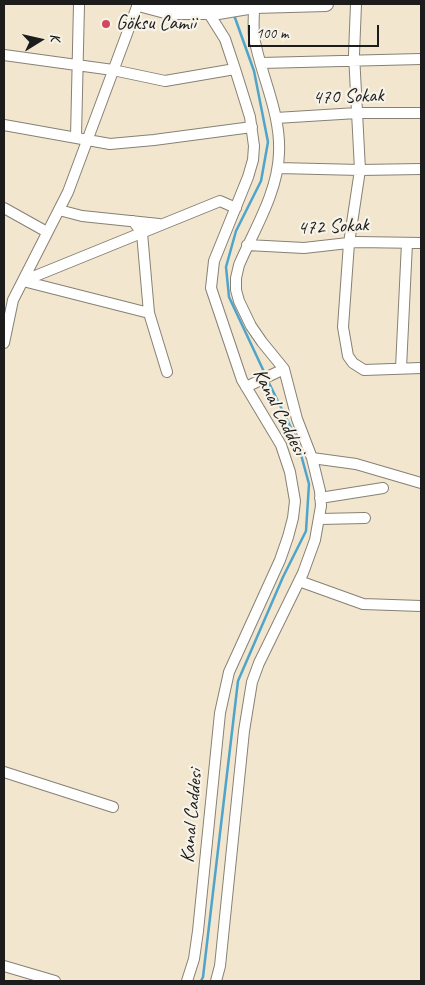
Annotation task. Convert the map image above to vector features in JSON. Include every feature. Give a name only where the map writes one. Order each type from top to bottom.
[{"type":"main road","points":[[139,4],[169,12],[251,6],[326,4]]},
{"type":"street","points":[[76,137],[79,4]]},
{"type":"street","points":[[4,343],[12,300],[68,192],[139,4]]},
{"type":"street","points":[[356,4],[354,59],[360,170],[349,243],[343,327],[348,356],[353,364],[364,370],[421,368]]},
{"type":"street","points":[[216,981],[220,966],[244,730],[252,682],[259,663],[299,581],[315,540],[320,519],[320,498],[312,458],[279,371],[251,326],[236,290],[239,265],[266,203],[278,168],[279,136],[276,118],[254,35],[251,6]]},
{"type":"street","name":"Kanal Caddesi","points":[[188,981],[194,959],[198,931],[220,713],[224,690],[237,652],[280,560],[293,518],[294,501],[293,486],[286,457],[251,385],[238,370],[211,288],[214,262],[253,160],[254,146],[252,127],[235,69],[211,9]]},
{"type":"street","points":[[4,55],[113,70],[165,81],[235,69]]},
{"type":"street","points":[[261,62],[421,59]]},
{"type":"street","name":"470 Sokak","points":[[276,118],[357,113],[421,113]]},
{"type":"street","points":[[4,125],[110,144],[252,127]]},
{"type":"street","points":[[278,168],[421,169]]},
{"type":"street","points":[[23,280],[220,201],[236,208]]},
{"type":"street","points":[[4,208],[47,232]]},
{"type":"street","points":[[59,210],[82,216],[161,225]]},
{"type":"street","points":[[133,222],[142,233],[149,313],[167,372]]},
{"type":"street","name":"472 Sokak","points":[[248,245],[304,248],[349,243],[421,243]]},
{"type":"street","points":[[401,368],[407,243]]},
{"type":"street","points":[[23,280],[149,313]]},
{"type":"street","points":[[251,385],[279,371]]},
{"type":"street","points":[[312,458],[356,464],[421,483]]},
{"type":"street","points":[[320,498],[383,488]]},
{"type":"street","points":[[320,519],[365,518]]},
{"type":"street","points":[[299,581],[363,604],[421,606]]},
{"type":"street","points":[[4,772],[113,807]]},
{"type":"street","points":[[4,966],[56,981]]},
{"type":"waterway","points":[[234,15],[254,71],[268,142],[261,181],[236,231],[226,267],[229,297],[266,376]]},
{"type":"waterway","points":[[201,981],[238,681],[283,577],[306,531],[309,484],[297,440],[268,381]]},
{"type":"place","name":"Göksu Camii","points":[[106,24]]}]
